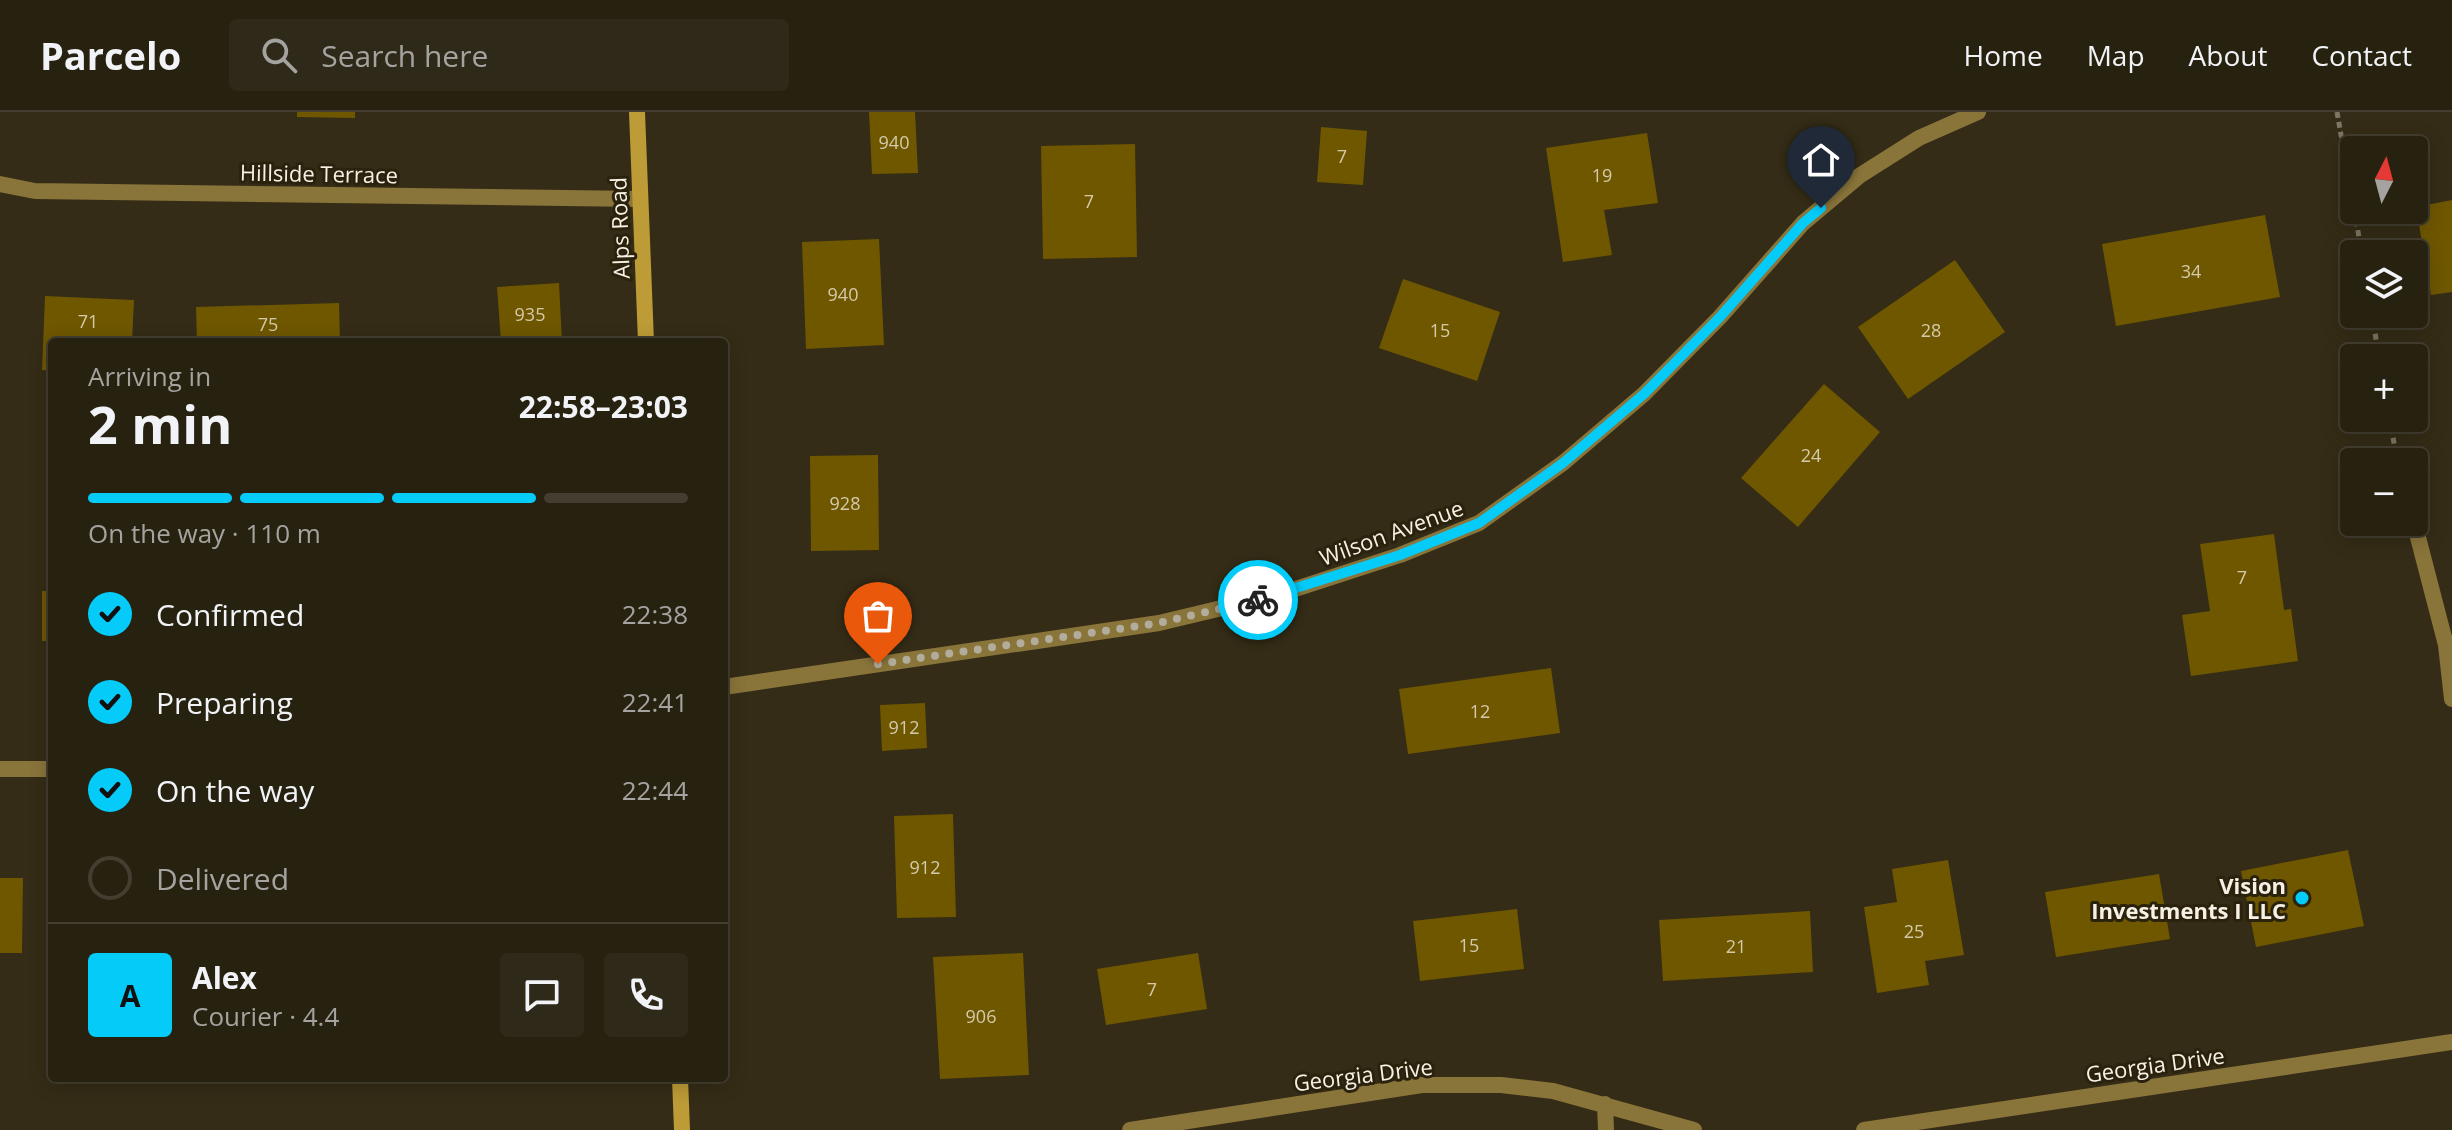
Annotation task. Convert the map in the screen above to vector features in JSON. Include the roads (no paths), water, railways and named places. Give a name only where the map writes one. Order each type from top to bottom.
[{"type":"main road","name":"Alps Road","points":[[637,112],[646,338]]},
{"type":"main road","points":[[680,1082],[682,1130]]},
{"type":"street","name":"Wilson Avenue","points":[[728,686],[1159,623],[1280,594],[1400,555],[1479,523],[1563,463],[1644,394],[1720,317],[1803,223],[1859,176],[1919,138],[1978,112]]},
{"type":"street","name":"Hillside Terrace","points":[[0,184],[35,191],[639,199]]},
{"type":"street","points":[[2418,536],[2446,645],[2452,699]]},
{"type":"street","points":[[0,769],[48,769]]},
{"type":"street","name":"Georgia Drive","points":[[1864,1130],[2452,1042]]},
{"type":"street","name":"Georgia Drive","points":[[1130,1130],[1422,1085],[1501,1085],[1553,1091],[1694,1130]]},
{"type":"street","points":[[1605,1104],[1606,1130]]},
{"type":"place","name":"Vision Investments I LLC","points":[[2302,898]]}]
